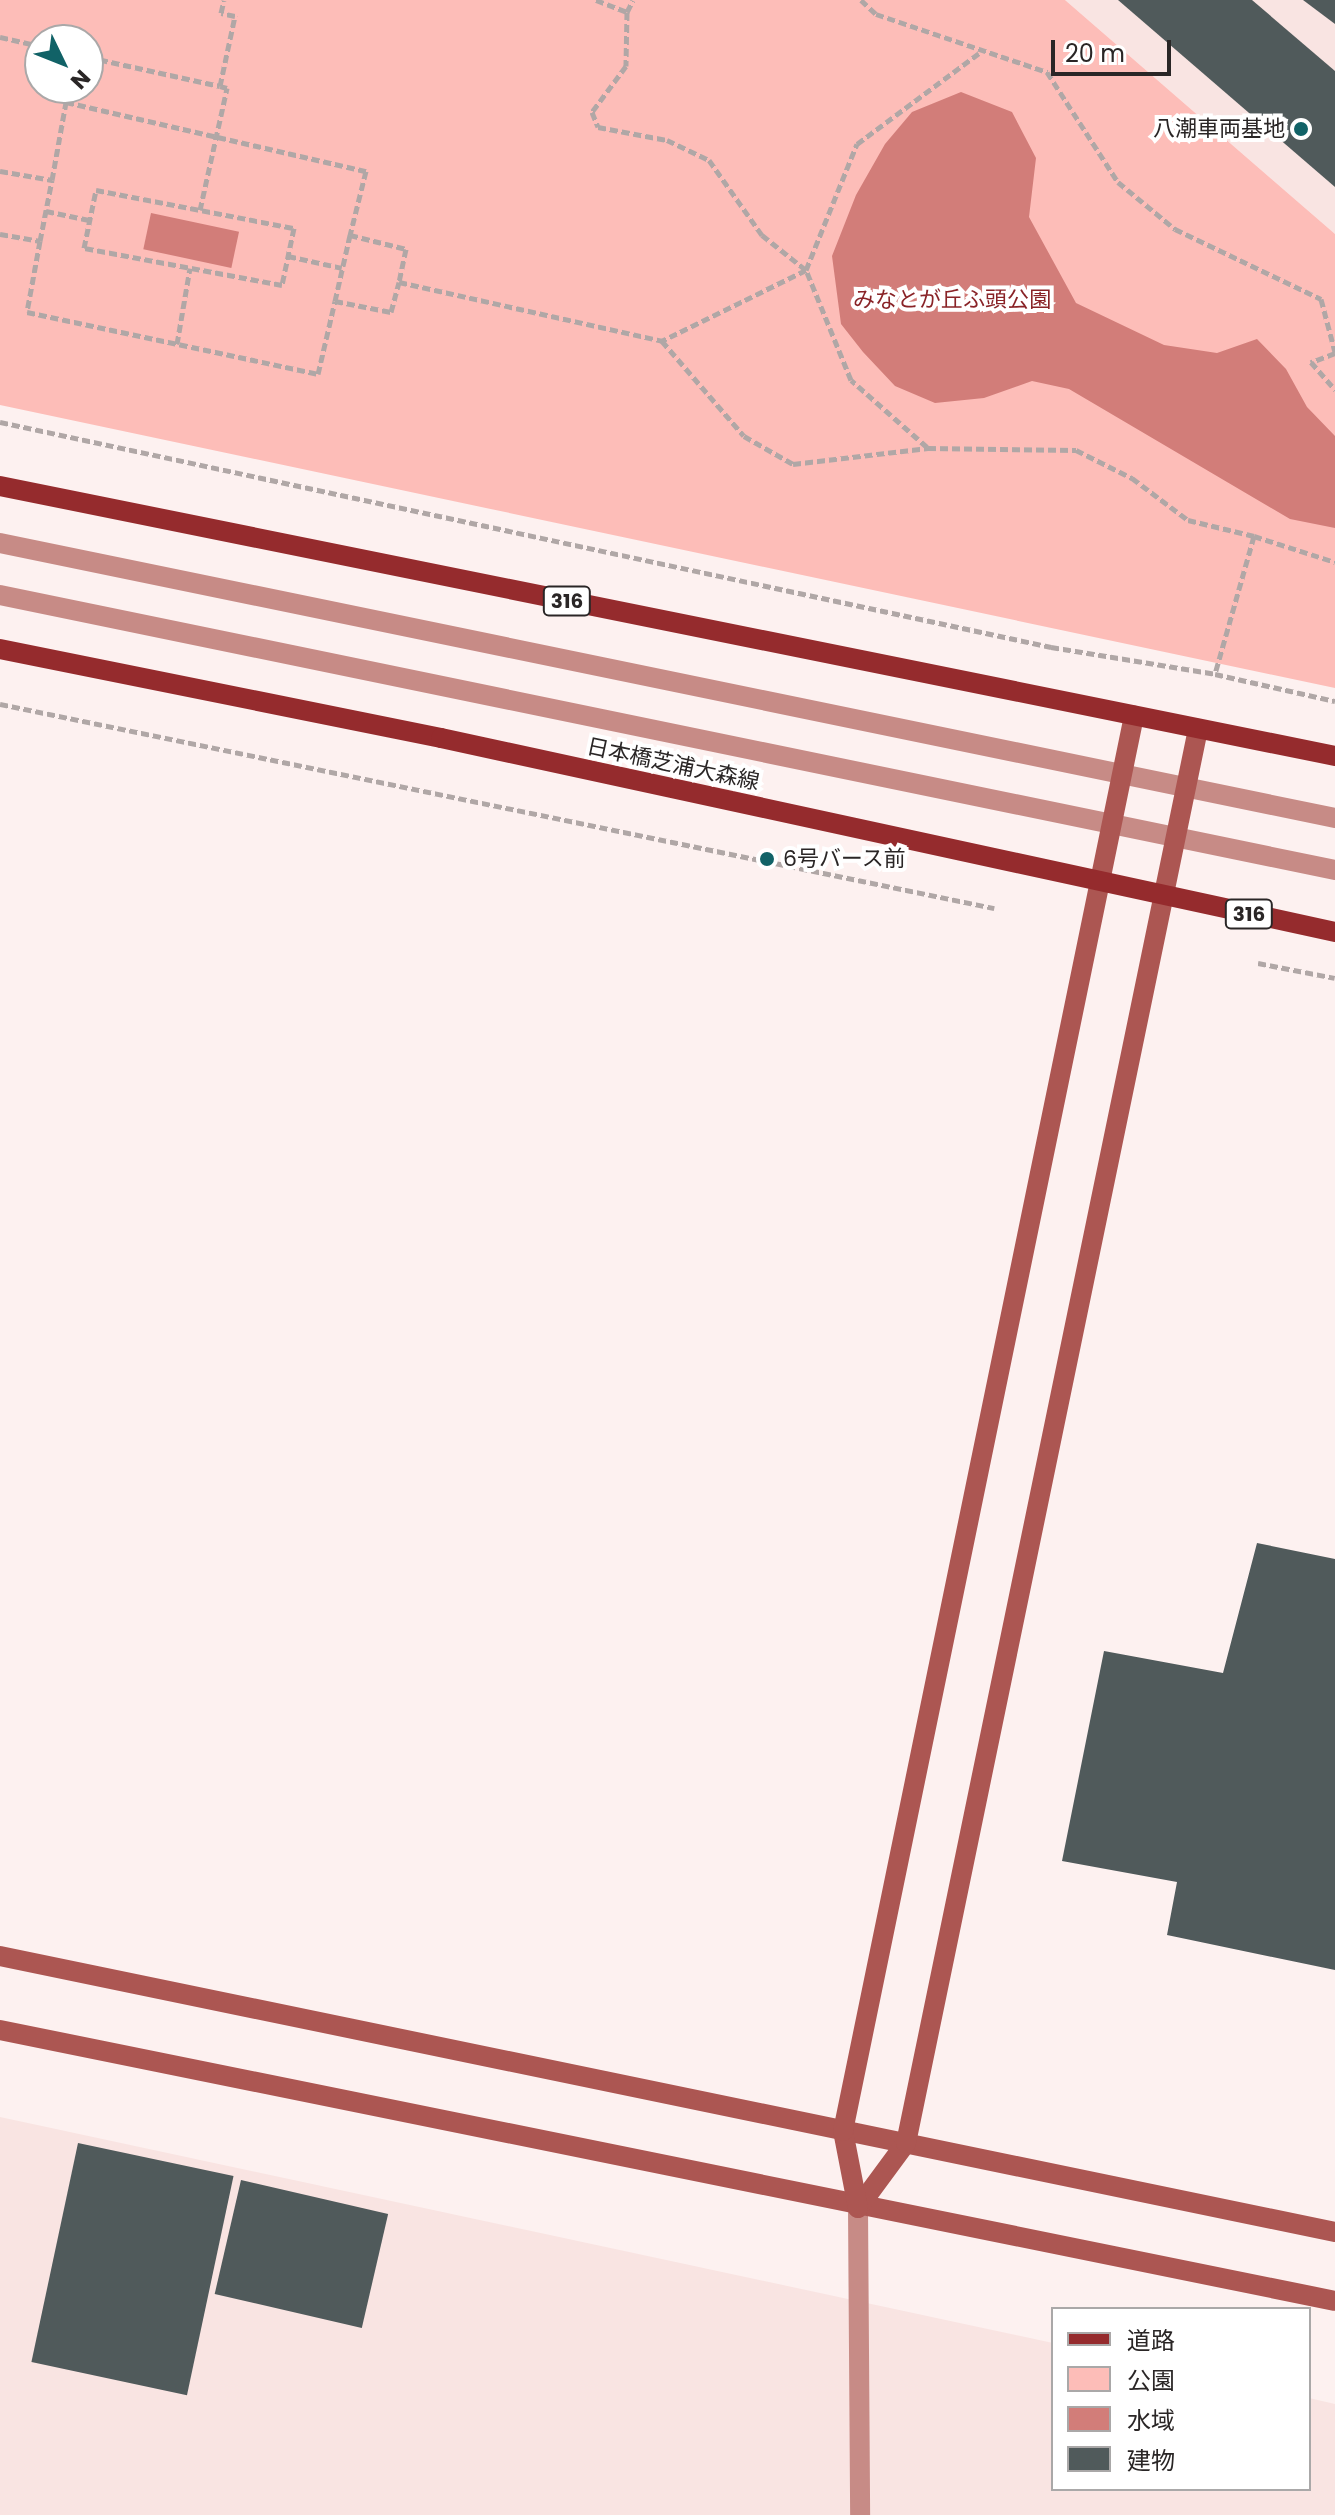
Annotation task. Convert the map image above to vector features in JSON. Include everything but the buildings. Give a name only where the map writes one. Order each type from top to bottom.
[{"type":"main road","name":"316","points":[[0,486],[1335,756]]},
{"type":"main road","name":"日本橋芝浦大森線","points":[[0,649],[441,738],[1335,932]]},
{"type":"street","points":[[858,2208],[843,2131],[1134,716]]},
{"type":"street","points":[[858,2208],[906,2143],[1198,729]]},
{"type":"street","points":[[0,1956],[1335,2232]]},
{"type":"street","points":[[0,2030],[858,2208],[1335,2301]]},
{"type":"lane","points":[[0,543],[1335,818]]},
{"type":"lane","points":[[0,595],[1335,870]]},
{"type":"lane","points":[[858,2208],[860,2515]]},
{"type":"path","points":[[220,86],[235,16],[221,13],[224,0]]},
{"type":"path","points":[[596,0],[627,12]]},
{"type":"path","points":[[633,0],[627,12],[626,66],[592,112],[598,127],[667,140],[709,160],[762,235],[806,270],[851,380],[928,448]]},
{"type":"path","points":[[861,0],[876,14],[979,53],[1047,72],[1118,182],[1175,229],[1321,299],[1335,353],[1311,362],[1335,390]]},
{"type":"path","points":[[0,37],[24,42]]},
{"type":"path","points":[[662,341],[806,270],[857,144],[979,53]]},
{"type":"path","points":[[104,61],[227,88],[200,210]]},
{"type":"path","points":[[66,102],[216,137],[366,171],[318,374],[27,312],[66,102]]},
{"type":"path","points":[[0,171],[52,180]]},
{"type":"path","points":[[96,190],[294,228],[282,285],[84,248],[89,220],[96,190]]},
{"type":"path","points":[[46,211],[89,220]]},
{"type":"path","points":[[0,234],[40,241]]},
{"type":"path","points":[[335,301],[391,312],[399,282],[406,249],[350,235]]},
{"type":"path","points":[[288,256],[342,268]]},
{"type":"path","points":[[177,344],[190,268]]},
{"type":"path","points":[[399,282],[662,341],[744,436],[793,464],[928,448],[1076,450],[1132,478],[1188,520],[1254,536],[1335,562]]},
{"type":"path","points":[[0,422],[1051,647],[1215,674],[1335,701]]},
{"type":"path","points":[[1215,674],[1254,536]]},
{"type":"path","points":[[0,704],[994,908]]},
{"type":"path","points":[[1258,963],[1335,978]]},
{"type":"shaded area","points":[[1065,0],[1335,0],[1335,234]]},
{"type":"shaded area","points":[[0,2117],[1051,2343],[1051,2491],[1311,2491],[1311,2398],[1335,2404],[1335,2515],[0,2515]]},
{"type":"green space","name":"みなとが丘ふ頭公園","points":[[0,0],[1065,0],[1335,234],[1335,688],[0,405]]},
{"type":"water","points":[[961,92],[1012,112],[1036,158],[1029,217],[1076,303],[1164,345],[1217,353],[1257,339],[1286,369],[1307,407],[1335,436],[1335,528],[1290,519],[1069,389],[1032,381],[984,398],[935,403],[895,386],[863,352],[841,324],[832,256],[856,195],[885,144],[912,112]]},
{"type":"water","points":[[151,213],[239,232],[231,268],[143,249]]},
{"type":"place","name":"八潮車両基地","points":[[1301,129]]},
{"type":"place","name":"6号バース前","points":[[767,859]]}]
